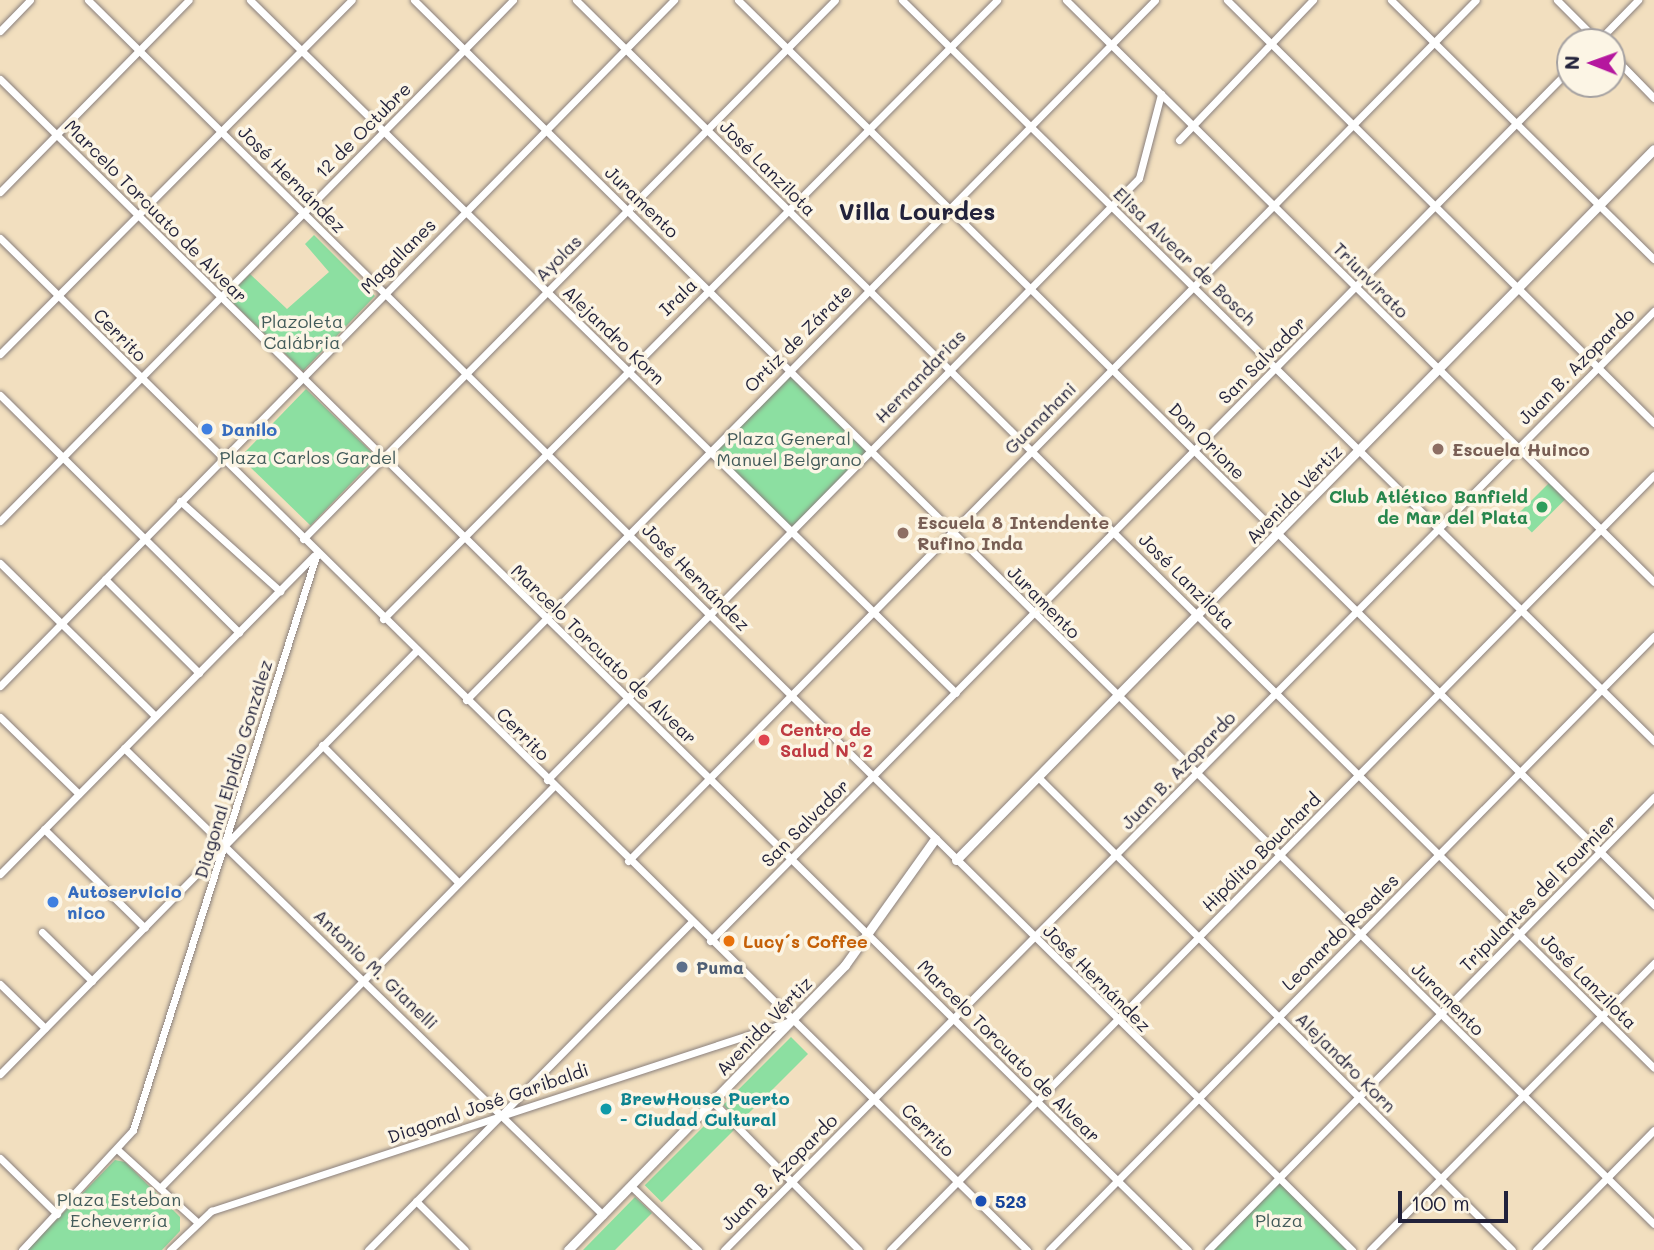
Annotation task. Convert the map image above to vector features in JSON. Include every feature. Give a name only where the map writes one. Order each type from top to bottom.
[{"type":"street","points":[[0,31],[30,0]]},
{"type":"street","name":"José Hernández","points":[[88,0],[791,692],[1035,939],[1353,1250]]},
{"type":"street","points":[[0,192],[189,0]]},
{"type":"street","name":"Alejandro Korn","points":[[250,0],[956,693]]},
{"type":"street","points":[[0,355],[351,0]]},
{"type":"street","name":"Juramento","points":[[414,0],[709,288],[1115,696],[1654,1224]]},
{"type":"street","name":"12 de Octubre","points":[[0,520],[513,0]]},
{"type":"street","name":"José Lanzilota","points":[[576,0],[1654,1068]]},
{"type":"street","name":"Magallanes","points":[[0,686],[674,0]]},
{"type":"street","name":"Don Orione","points":[[738,0],[1654,905]]},
{"type":"street","name":"Ayolas","points":[[303,539],[835,0]]},
{"type":"street","name":"Elisa Alvear de Bosch","points":[[902,0],[1654,741]]},
{"type":"street","name":"Irala","points":[[383,619],[626,369],[997,0]]},
{"type":"street","name":"Triunvirato","points":[[1066,0],[1654,582]]},
{"type":"street","name":"Ortiz de Zárate","points":[[466,700],[544,617],[1155,0]]},
{"type":"street","points":[[1227,0],[1654,423]]},
{"type":"street","points":[[1180,140],[1313,0]]},
{"type":"street","points":[[1391,0],[1654,259]]},
{"type":"street","name":"Guanahani","points":[[628,861],[791,692],[1476,0]]},
{"type":"street","points":[[1557,0],[1584,28]]},
{"type":"street","points":[[1611,28],[1638,0]]},
{"type":"street","points":[[1626,69],[1654,98]]},
{"type":"street","name":"Marcelo Torcuato de Alvear","points":[[0,79],[1188,1250]]},
{"type":"street","name":"San Salvador","points":[[710,941],[1556,83]]},
{"type":"street","name":"Hernandarias","points":[[547,780],[949,368],[1112,206],[1142,172],[1161,94]]},
{"type":"street","name":"Avenida Vértiz","points":[[956,860],[1654,149]]},
{"type":"street","name":"Cerrito","points":[[0,238],[628,861],[1027,1250]]},
{"type":"street","name":"Juan B. Azopardo","points":[[724,1250],[956,1019],[1195,773],[1654,311]]},
{"type":"street","points":[[0,395],[239,632]]},
{"type":"street","name":"Hipólito Bouchard","points":[[890,1250],[1654,475]]},
{"type":"street","points":[[180,501],[280,591]]},
{"type":"street","points":[[0,874],[317,553]]},
{"type":"street","name":"Diagonal Elpidio González","points":[[118,1150],[133,1130],[317,553]]},
{"type":"street","points":[[0,563],[155,716]]},
{"type":"street","points":[[105,579],[199,673]]},
{"type":"street","name":"Leonardo Rosales","points":[[1049,1250],[1654,636]]},
{"type":"street","points":[[0,1074],[415,651]]},
{"type":"street","points":[[0,717],[79,794]]},
{"type":"street","points":[[322,745],[458,882]]},
{"type":"street","name":"Antonio M. Gianelli","points":[[124,748],[364,978],[603,1215]]},
{"type":"street","name":"Alejandro Korn","points":[[1039,778],[1512,1250]]},
{"type":"street","points":[[160,1188],[554,787]]},
{"type":"street","name":"Tripulantes del Fournier","points":[[1208,1250],[1654,797]]},
{"type":"street","points":[[44,829],[145,928]]},
{"type":"street","name":"Avenida Vértiz","points":[[568,1250],[870,936],[934,839]]},
{"type":"street","points":[[368,1250],[691,923]]},
{"type":"street","points":[[42,932],[92,981]]},
{"type":"street","points":[[1370,1250],[1521,1093],[1654,963]]},
{"type":"street","points":[[0,984],[45,1028]]},
{"type":"street","name":"Diagonal José Garibaldi","points":[[197,1222],[211,1211],[791,1021]]},
{"type":"street","points":[[712,1101],[859,1250]]},
{"type":"street","points":[[1536,1250],[1654,1130]]},
{"type":"street","points":[[22,1250],[118,1150],[197,1222],[170,1250]]},
{"type":"street","points":[[0,1158],[57,1214]]},
{"type":"street","points":[[631,1186],[698,1250]]},
{"type":"street","points":[[416,1201],[466,1250]]},
{"type":"green space","name":"Plazoleta Calábria","points":[[314,235],[375,296],[303,371],[227,297],[250,274],[287,309],[329,272],[305,244]]},
{"type":"green space","name":"Plaza General Manuel Belgrano","points":[[788,370],[869,451],[790,531],[709,449]]},
{"type":"green space","name":"Plaza Carlos Gardel","points":[[306,389],[376,457],[311,525],[240,457]]},
{"type":"green space","name":"Club Atlético Banfield de Mar del Plata","points":[[1551,481],[1567,497],[1532,533],[1516,516]]},
{"type":"green space","points":[[791,1037],[808,1054],[740,1122],[723,1105]]},
{"type":"green space","points":[[719,1111],[736,1128],[662,1202],[645,1185]]},
{"type":"green space","name":"Plaza Esteban Echeverría","points":[[115,1160],[125,1162],[180,1217],[180,1231],[162,1250],[27,1250]]},
{"type":"green space","name":"Plaza","points":[[1278,1179],[1352,1250],[1208,1250]]},
{"type":"green space","points":[[635,1197],[652,1213],[615,1250],[583,1250]]},
{"type":"place","name":"Danilo","points":[[207,429]]},
{"type":"place","name":"Escuela Huinco","points":[[1438,449]]},
{"type":"place","name":"Club Atlético Banfield de Mar del Plata","points":[[1542,507]]},
{"type":"place","name":"Escuela 8 Intendente Rufino Inda","points":[[903,533]]},
{"type":"place","name":"Centro de Salud N° 2","points":[[764,740]]},
{"type":"place","name":"Autoservicio nico","points":[[53,902]]},
{"type":"place","name":"Lucy´s Coffee","points":[[729,941]]},
{"type":"place","name":"Puma","points":[[682,967]]},
{"type":"place","name":"BrewHouse Puerto - Ciudad Cultural","points":[[606,1109]]},
{"type":"place","name":"523","points":[[981,1201]]},
{"type":"district","name":"Villa Lourdes","points":[[917,211]]}]
